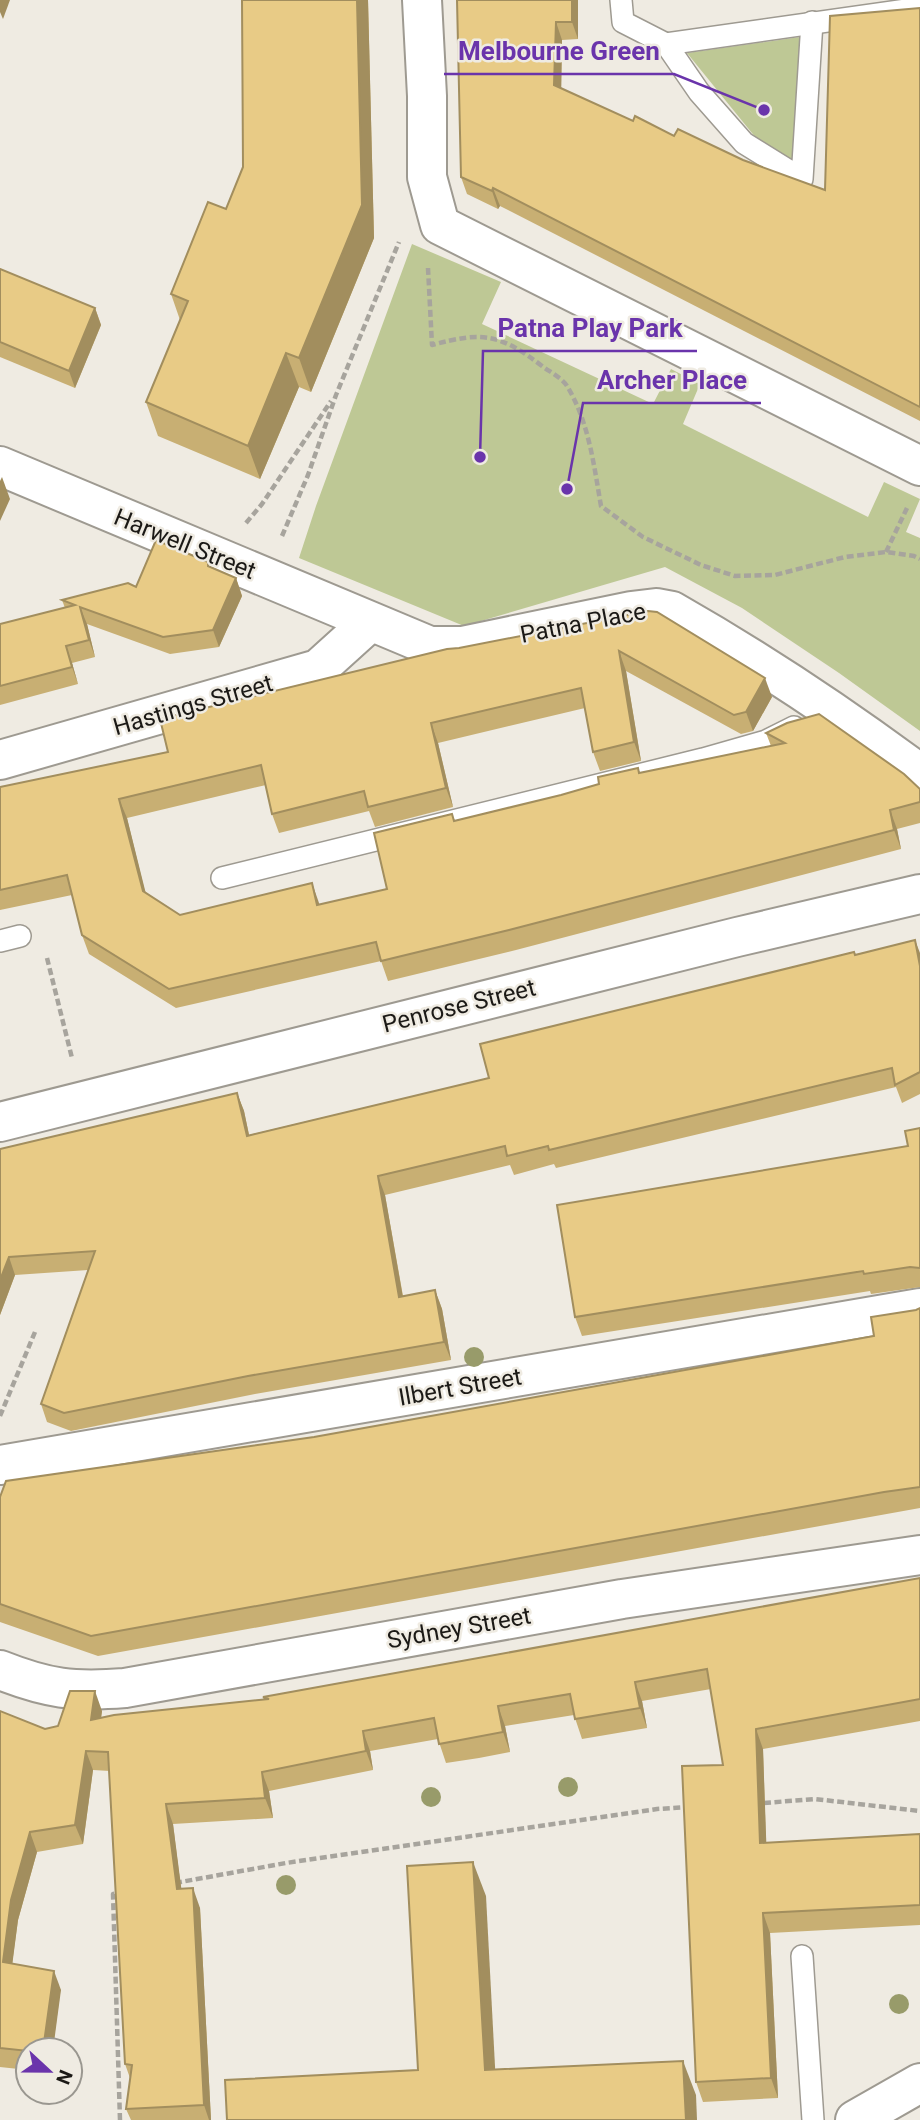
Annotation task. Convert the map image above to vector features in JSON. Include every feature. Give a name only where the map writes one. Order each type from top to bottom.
[{"type":"street","points":[[422,0],[427,96],[427,177],[440,225],[920,466]]},
{"type":"street","name":"Harwell Street","points":[[0,466],[370,622]]},
{"type":"street","name":"Patna Place","points":[[370,622],[430,646],[462,646],[631,611],[672,611],[772,669],[920,774]]},
{"type":"street","name":"Hastings Street","points":[[0,760],[318,669],[370,622]]},
{"type":"street","name":"Penrose Street","points":[[0,1122],[737,937],[920,894]]},
{"type":"street","name":"Ilbert Street","points":[[0,1465],[920,1308]]},
{"type":"street","name":"Sydney Street","points":[[0,1671],[56,1688],[83,1692],[125,1688],[622,1599],[920,1555]]},
{"type":"street","points":[[855,2120],[920,2083]]},
{"type":"lane","points":[[621,0],[623,22],[666,44],[699,92],[744,143],[802,179],[812,22]]},
{"type":"lane","points":[[666,44],[920,8]]},
{"type":"lane","points":[[222,878],[703,759],[766,741],[830,710]]},
{"type":"lane","points":[[802,1956],[813,2120]]},
{"type":"path","points":[[270,578],[281,537],[308,475],[336,395],[427,177]]},
{"type":"path","points":[[426,257],[432,345],[467,335],[498,339],[527,355],[566,384],[586,427],[601,506],[643,537],[701,565],[735,576],[775,575],[845,557],[887,552],[920,559]]},
{"type":"path","points":[[218,558],[262,504],[336,395]]},
{"type":"path","points":[[887,552],[908,507]]},
{"type":"path","points":[[0,1416],[35,1332]]},
{"type":"path","points":[[764,1803],[815,1799],[920,1811]]},
{"type":"path","points":[[166,1885],[299,1861],[657,1809],[690,1807]]},
{"type":"path","points":[[120,2120],[113,1894],[127,1892]]},
{"type":"green space","points":[[800,37],[793,163],[756,138],[687,53]]},
{"type":"green space","points":[[412,244],[501,282],[482,324],[653,404],[671,369],[700,384],[683,424],[868,517],[884,482],[920,499],[906,532],[920,538],[920,731],[742,608],[665,567],[464,626],[299,558]]},
{"type":"building","points":[[242,0],[357,0],[362,205],[299,358],[286,353],[248,446],[146,402],[188,301],[171,294],[208,202],[226,209],[243,167]]},
{"type":"building","points":[[457,0],[572,0],[572,22],[556,22],[554,85],[633,121],[635,116],[674,136],[678,129],[743,160],[825,190],[830,16],[920,8],[920,407],[493,188],[492,191],[461,177]]},
{"type":"building","points":[[0,269],[95,308],[69,371],[0,342]]},
{"type":"building","points":[[156,540],[208,562],[208,566],[236,578],[213,630],[163,637],[80,607],[89,640],[66,646],[72,667],[0,686],[0,624],[75,605],[62,600],[128,583],[136,587]]},
{"type":"building","points":[[648,611],[657,612],[765,678],[746,712],[734,715],[619,651],[634,742],[593,752],[581,688],[431,723],[446,788],[368,807],[364,791],[272,814],[261,765],[119,799],[143,891],[180,915],[312,883],[317,905],[387,889],[374,833],[452,814],[454,821],[561,795],[599,784],[598,777],[638,768],[639,773],[785,743],[766,733],[787,723],[819,714],[904,774],[920,789],[920,802],[890,810],[894,830],[509,930],[381,961],[376,942],[169,989],[82,935],[67,875],[0,890],[0,787],[168,752],[160,719],[447,649]]},
{"type":"building","points":[[915,940],[920,966],[920,1072],[895,1085],[892,1068],[549,1150],[548,1146],[507,1156],[505,1146],[378,1176],[399,1297],[435,1290],[444,1342],[248,1376],[64,1413],[41,1404],[95,1251],[9,1257],[0,1280],[0,1149],[237,1093],[247,1136],[489,1078],[480,1044],[854,952],[855,955]]},
{"type":"building","points":[[920,1128],[920,1268],[864,1274],[863,1271],[575,1317],[557,1205],[908,1146],[905,1131]]},
{"type":"building","points":[[920,1308],[920,1487],[91,1636],[0,1604],[0,1497],[6,1481],[314,1437],[874,1336],[871,1317]]},
{"type":"building","points":[[920,1578],[920,1699],[756,1729],[760,1843],[920,1834],[920,1905],[763,1913],[771,2078],[696,2082],[682,1766],[723,1765],[707,1669],[635,1682],[640,1708],[575,1719],[570,1694],[498,1706],[503,1732],[439,1744],[434,1718],[363,1731],[366,1751],[262,1772],[265,1798],[166,1804],[177,1889],[193,1888],[204,2105],[126,2109],[132,2065],[125,2064],[108,1752],[86,1751],[75,1825],[30,1832],[11,1900],[3,1962],[54,1971],[45,2036],[14,2036],[14,2050],[0,2048],[0,1711],[45,1729],[58,1726],[70,1691],[95,1691],[91,1720],[114,1715],[269,1699],[263,1697]]},
{"type":"building","points":[[473,1862],[485,2070],[683,2061],[686,2120],[227,2120],[225,2080],[418,2070],[407,1866]]},
{"type":"place","name":"Melbourne Green","points":[[764,110]]},
{"type":"place","name":"Patna Play Park","points":[[480,457]]},
{"type":"place","name":"Archer Place","points":[[567,489]]}]
